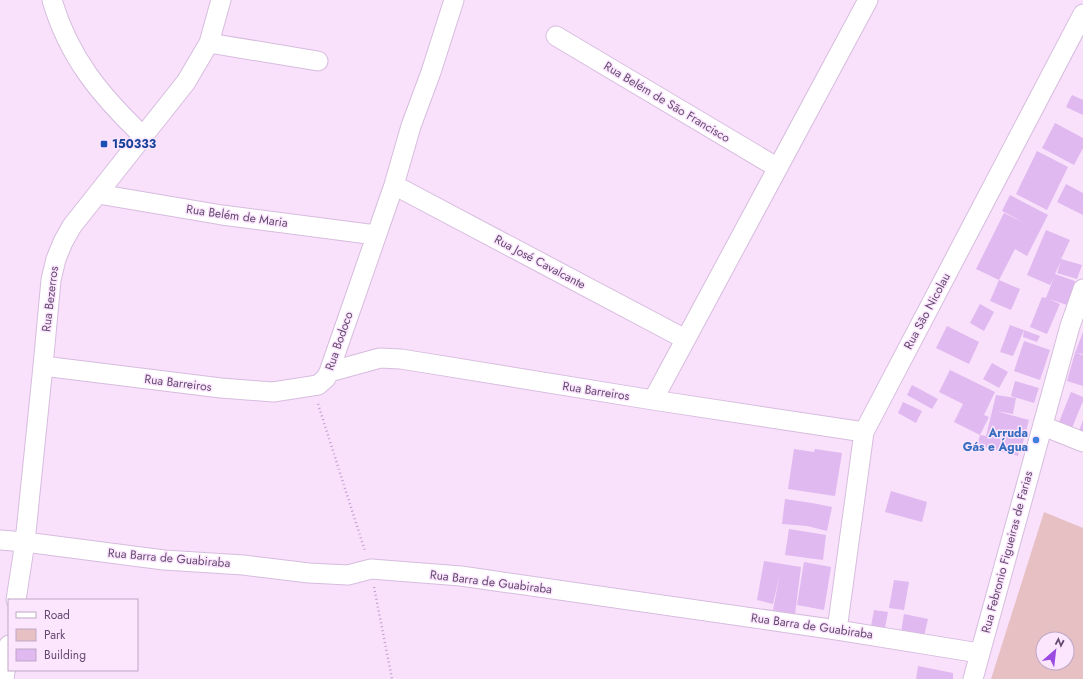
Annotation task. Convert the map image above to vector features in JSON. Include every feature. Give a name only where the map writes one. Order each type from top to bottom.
[{"type":"street","points":[[52,0],[58,22],[67,42],[80,63],[117,112],[144,137]]},
{"type":"street","name":"Rua Bezerros","points":[[16,599],[24,542],[51,280],[56,259],[72,226],[144,137],[186,82],[209,43],[221,0]]},
{"type":"street","name":"Rua Bodoco","points":[[312,386],[323,382],[329,372],[394,185],[411,126],[431,72],[454,0]]},
{"type":"street","points":[[653,400],[868,0]]},
{"type":"street","name":"Rua São Nicolau","points":[[838,630],[864,432],[1083,14]]},
{"type":"street","name":"Rua Belém de São Francisco","points":[[556,36],[778,168]]},
{"type":"street","points":[[209,43],[318,61]]},
{"type":"street","name":"Rua José Cavalcante","points":[[394,185],[685,339]]},
{"type":"street","name":"Rua Belém de Maria","points":[[98,194],[222,215],[376,235]]},
{"type":"street","name":"Rua Febronio Figueiras de Farias","points":[[973,679],[1070,326],[1082,296]]},
{"type":"street","name":"Rua Barreiros","points":[[329,372],[380,358],[401,359],[653,400],[864,432]]},
{"type":"street","name":"Rua Barreiros","points":[[43,366],[220,388],[266,392],[312,386]]},
{"type":"street","points":[[1042,426],[1083,442]]},
{"type":"street","name":"Rua Barra de Guabiraba","points":[[0,540],[164,560],[243,565],[309,573],[348,575],[371,569],[461,576],[838,630],[980,653]]},
{"type":"street","points":[[4,679],[8,652]]},
{"type":"path","points":[[312,386],[371,569],[392,679]]},
{"type":"green space","points":[[1044,512],[1083,528],[1083,679],[991,679]]},
{"type":"building","points":[[1072,95],[1083,100],[1083,115],[1066,107]]},
{"type":"building","points":[[1055,123],[1083,138],[1083,148],[1074,165],[1042,148]]},
{"type":"building","points":[[1037,151],[1068,167],[1047,210],[1016,194]]},
{"type":"building","points":[[1066,184],[1083,193],[1083,215],[1057,202]]},
{"type":"building","points":[[1010,195],[1048,215],[1027,256],[1015,249],[999,280],[976,269],[1004,213],[1025,223],[1002,211]]},
{"type":"building","points":[[1046,230],[1070,240],[1061,259],[1082,265],[1077,279],[1057,273],[1061,261],[1055,274],[1075,281],[1067,305],[1049,299],[1060,304],[1047,334],[1030,327],[1042,297],[1046,298],[1054,277],[1050,285],[1027,275]]},
{"type":"building","points":[[999,280],[1020,289],[1011,310],[990,301]]},
{"type":"building","points":[[980,304],[994,312],[984,331],[970,323]]},
{"type":"building","points":[[1010,325],[1024,330],[1013,356],[1000,352]]},
{"type":"building","points":[[947,326],[979,342],[969,364],[936,348]]},
{"type":"building","points":[[1024,330],[1040,336],[1037,342],[1023,337]]},
{"type":"building","points":[[1083,332],[1083,354],[1075,353]]},
{"type":"building","points":[[1024,341],[1050,350],[1040,380],[1014,371]]},
{"type":"building","points":[[1075,353],[1083,355],[1083,386],[1067,381]]},
{"type":"building","points":[[992,363],[1008,372],[999,388],[983,379]]},
{"type":"building","points":[[950,370],[995,392],[984,415],[989,417],[980,435],[954,422],[963,404],[939,392]]},
{"type":"building","points":[[1015,381],[1039,388],[1034,403],[1011,396]]},
{"type":"building","points":[[912,385],[938,399],[932,409],[907,395]]},
{"type":"building","points":[[1071,392],[1083,397],[1083,401],[1072,428],[1059,422]]},
{"type":"building","points":[[996,395],[1016,398],[1013,414],[996,411],[1029,420],[1018,456],[977,445],[980,435],[986,436]]},
{"type":"building","points":[[903,402],[922,411],[916,423],[898,413]]},
{"type":"building","points":[[1083,420],[1083,432],[1079,431]]},
{"type":"building","points":[[794,449],[814,452],[815,449],[842,453],[835,496],[788,489]]},
{"type":"building","points":[[891,491],[927,502],[922,522],[885,512]]},
{"type":"building","points":[[785,499],[832,507],[827,531],[807,526],[782,524]]},
{"type":"building","points":[[789,529],[826,535],[823,560],[785,555]]},
{"type":"building","points":[[764,561],[801,567],[795,614],[773,610],[780,573],[773,604],[757,600]]},
{"type":"building","points":[[804,562],[831,567],[824,610],[797,605]]},
{"type":"building","points":[[894,580],[909,582],[904,610],[889,608]]},
{"type":"building","points":[[874,610],[888,612],[885,628],[871,626]]},
{"type":"building","points":[[904,614],[928,619],[924,636],[901,632]]},
{"type":"building","points":[[918,666],[953,673],[953,679],[916,679]]},
{"type":"place","name":"150333","points":[[104,144]]},
{"type":"place","name":"Arruda Gás e Água","points":[[1036,440]]}]
